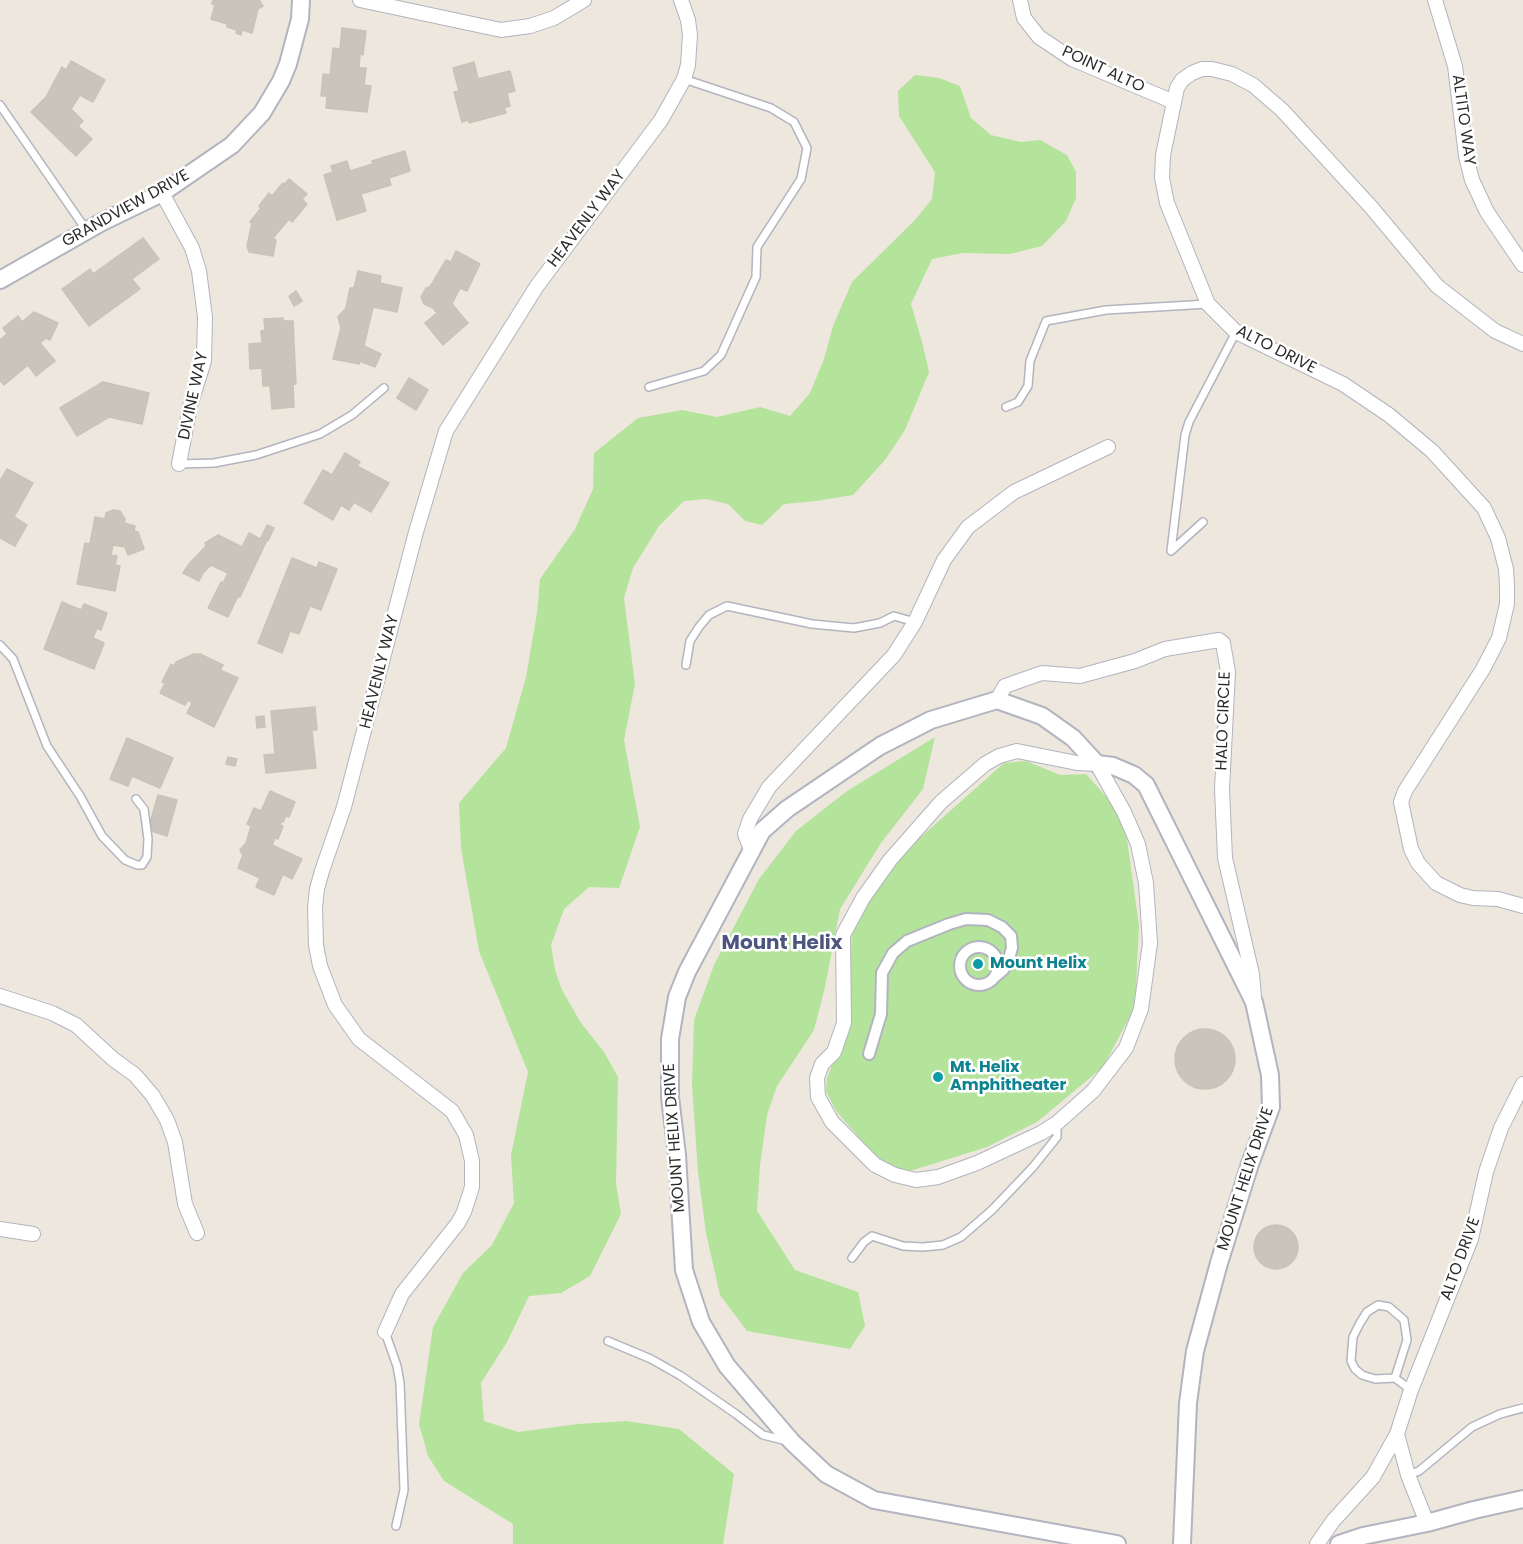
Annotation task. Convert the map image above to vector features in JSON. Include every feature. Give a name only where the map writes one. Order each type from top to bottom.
[{"type":"street","name":"GRANDVIEW DRIVE","points":[[0,280],[87,231],[162,193],[232,145],[262,113],[288,64],[300,19],[301,0]]},
{"type":"street","points":[[360,0],[501,30],[530,26],[554,18],[584,0]]},
{"type":"street","name":"HEAVENLY WAY","points":[[385,1332],[402,1294],[452,1232],[464,1212],[472,1187],[472,1161],[466,1135],[452,1112],[359,1040],[335,1005],[323,976],[316,945],[315,908],[322,871],[344,807],[416,532],[446,431],[537,286],[662,120],[684,79],[688,64],[690,35],[681,0]]},
{"type":"street","name":"POINT ALTO","points":[[1020,0],[1024,18],[1039,37],[1072,59],[1174,102]]},
{"type":"street","name":"ALTITO WAY","points":[[1435,0],[1455,66],[1466,156],[1472,180],[1487,212],[1523,265]]},
{"type":"street","name":"ALTO DRIVE","points":[[1523,344],[1495,331],[1437,285],[1371,207],[1282,110],[1244,78],[1212,69],[1202,69],[1182,80],[1177,88],[1163,155],[1164,186],[1167,203],[1208,304],[1236,332],[1343,384],[1389,415],[1432,451],[1484,508],[1492,522],[1503,553],[1507,578],[1507,604],[1499,638],[1483,669],[1405,791],[1401,802],[1411,849],[1418,863],[1436,883],[1460,895],[1498,899],[1523,906]]},
{"type":"street","name":"DIVINE WAY","points":[[162,193],[192,248],[199,271],[206,317],[204,361],[190,406],[179,464]]},
{"type":"street","points":[[752,852],[745,834],[750,819],[770,787],[894,655],[915,622],[944,560],[968,526],[1014,492],[1108,447]]},
{"type":"street","name":"HALO CIRCLE","points":[[997,700],[1005,686],[1042,673],[1080,676],[1135,662],[1166,649],[1219,640],[1223,643],[1228,682],[1222,789],[1225,858],[1252,974],[1254,1002]]},
{"type":"street","name":"MOUNT HELIX DRIVE","points":[[1105,1543],[874,1500],[826,1474],[792,1442],[727,1366],[713,1345],[694,1305],[684,1270],[677,1155],[670,1097],[670,1039],[677,997],[687,972],[762,831],[787,809],[880,746],[931,720],[997,700],[1042,716],[1073,738],[1096,764],[1112,789],[1138,844],[1146,883],[1150,943],[1140,1009],[1126,1048],[1093,1091],[1057,1123],[1041,1133],[976,1163],[938,1177],[916,1180],[875,1165],[832,1122],[818,1096],[817,1078],[822,1064],[834,1052],[844,1023],[843,935],[863,898],[890,860],[934,810],[985,764],[999,756],[1017,751],[1077,763],[1096,764],[1113,766],[1134,774],[1146,785],[1254,1002],[1270,1075],[1271,1107],[1232,1219],[1195,1351],[1188,1403],[1182,1540]]},
{"type":"street","points":[[869,1054],[880,1014],[882,973],[893,953],[907,941],[966,919],[988,920],[1002,927],[1011,936],[1012,948],[1008,962],[996,976]]},
{"type":"street","points":[[0,996],[52,1013],[76,1026],[135,1075],[153,1096],[167,1120],[175,1142],[185,1204],[197,1233]]},
{"type":"street","name":"ALTO DRIVE","points":[[1317,1544],[1333,1521],[1374,1477],[1396,1434],[1471,1239],[1486,1172],[1501,1128],[1523,1084]]},
{"type":"street","points":[[0,1229],[33,1234]]},
{"type":"street","points":[[1396,1434],[1408,1475],[1427,1523]]},
{"type":"street","points":[[1339,1544],[1363,1536],[1523,1499]]},
{"type":"lane","points":[[648,387],[704,371],[721,355],[756,277],[757,247],[801,179],[807,148],[794,122],[771,108],[684,79]]},
{"type":"lane","points":[[0,105],[87,231]]},
{"type":"lane","points":[[1006,407],[1018,402],[1028,386],[1030,361],[1046,321],[1106,310],[1208,304]]},
{"type":"lane","points":[[1203,522],[1171,551],[1185,435],[1189,422],[1236,332]]},
{"type":"lane","points":[[179,464],[214,463],[256,455],[320,434],[352,415],[384,388]]},
{"type":"lane","points":[[686,665],[690,640],[699,627],[709,615],[727,606],[812,624],[854,628],[880,624],[894,616],[915,622]]},
{"type":"lane","points":[[0,645],[13,659],[47,746],[80,796],[102,836],[125,860],[142,865],[147,857],[148,839],[144,809],[136,799]]},
{"type":"lane","points":[[852,1258],[864,1242],[872,1236],[903,1246],[923,1247],[943,1245],[961,1237],[992,1210],[1033,1167],[1057,1137],[1057,1123]]},
{"type":"lane","points":[[1395,1378],[1407,1340],[1404,1320],[1389,1307],[1378,1305],[1367,1312],[1356,1330],[1351,1361],[1362,1375],[1375,1379],[1395,1378],[1411,1390]]},
{"type":"lane","points":[[385,1332],[397,1366],[400,1383],[405,1490],[396,1526]]},
{"type":"lane","points":[[608,1341],[651,1359],[681,1376],[736,1414],[763,1436],[792,1442]]},
{"type":"lane","points":[[1408,1475],[1419,1471],[1472,1427],[1500,1414],[1523,1408]]},
{"type":"green space","points":[[915,75],[939,78],[960,86],[971,118],[991,135],[1021,142],[1040,140],[1067,155],[1076,172],[1076,198],[1066,221],[1042,246],[1010,254],[963,253],[932,259],[911,304],[929,372],[905,430],[885,460],[853,495],[784,504],[762,525],[745,521],[728,504],[706,499],[684,501],[659,526],[633,568],[624,598],[635,684],[624,740],[640,827],[619,888],[589,887],[564,909],[551,945],[555,970],[562,990],[581,1023],[604,1052],[618,1077],[616,1184],[621,1214],[590,1276],[561,1293],[529,1296],[507,1342],[481,1383],[484,1421],[518,1432],[578,1424],[626,1421],[679,1429],[734,1474],[723,1544],[513,1544],[513,1524],[444,1481],[428,1456],[419,1424],[433,1327],[463,1273],[492,1245],[514,1203],[511,1155],[528,1072],[479,951],[461,848],[459,803],[506,748],[526,677],[537,613],[540,579],[575,529],[593,489],[594,453],[638,418],[682,410],[717,417],[760,407],[790,416],[810,393],[824,359],[833,326],[852,282],[915,220],[932,199],[935,172],[899,116],[898,91]]},
{"type":"green space","points":[[935,737],[923,789],[881,843],[840,909],[814,1030],[777,1086],[767,1115],[760,1165],[757,1211],[795,1270],[858,1292],[865,1326],[850,1349],[747,1331],[720,1295],[706,1233],[698,1172],[692,1085],[694,1020],[714,965],[759,879],[796,831],[847,791]]},
{"type":"green space","points":[[1026,761],[1060,775],[1086,774],[1113,804],[1127,839],[1139,926],[1135,1007],[1103,1067],[1037,1122],[987,1147],[907,1172],[885,1162],[870,1150],[836,1111],[826,1091],[827,1078],[847,1029],[852,933],[877,888],[913,844],[1004,763]]},
{"type":"building","points":[[213,0],[259,0],[263,6],[258,9],[252,33],[242,30],[241,35],[236,33],[237,30],[227,27],[227,24],[211,19],[215,5],[212,4]]},
{"type":"building","points":[[342,28],[366,31],[359,68],[366,68],[364,85],[371,86],[367,112],[326,108],[327,96],[321,96],[323,74],[330,75],[333,48],[340,49]]},
{"type":"building","points":[[71,61],[105,80],[93,102],[80,95],[71,109],[83,121],[78,126],[92,139],[76,156],[31,112],[46,97],[62,67],[66,70]]},
{"type":"building","points":[[474,62],[478,79],[510,71],[515,91],[507,93],[510,106],[504,108],[506,113],[469,123],[469,120],[462,122],[454,92],[459,91],[453,68]]},
{"type":"building","points":[[405,151],[410,171],[389,178],[391,185],[361,194],[366,211],[337,220],[324,175],[333,172],[331,166],[347,161],[350,171],[373,164],[372,161]]},
{"type":"building","points":[[289,179],[307,194],[302,199],[307,204],[292,222],[289,219],[273,238],[276,240],[273,256],[249,252],[247,246],[252,223],[250,222],[269,193],[272,196]]},
{"type":"building","points":[[143,238],[159,259],[132,279],[140,289],[89,326],[62,289],[90,269],[93,274]]},
{"type":"building","points":[[456,251],[480,264],[467,291],[460,288],[452,304],[468,323],[443,345],[425,323],[437,313],[433,308],[424,304],[421,297],[426,288],[430,287],[446,260],[451,262]]},
{"type":"building","points":[[358,271],[381,276],[380,283],[402,288],[397,312],[373,307],[364,346],[381,354],[375,367],[360,361],[359,364],[333,359],[341,328],[338,317],[346,308],[350,288],[354,288]]},
{"type":"building","points":[[296,291],[302,301],[294,306],[289,296]]},
{"type":"building","points":[[34,312],[58,323],[50,340],[46,338],[40,343],[55,361],[36,376],[28,365],[4,385],[0,380],[0,340],[7,334],[3,328],[18,316],[22,322]]},
{"type":"building","points":[[283,318],[283,321],[293,321],[296,384],[293,384],[294,407],[272,409],[270,386],[263,386],[262,368],[250,369],[249,344],[262,343],[261,331],[265,330],[264,319]]},
{"type":"building","points":[[409,378],[428,390],[416,410],[397,398]]},
{"type":"building","points":[[103,382],[149,393],[142,424],[109,417],[77,436],[60,408]]},
{"type":"building","points":[[345,453],[360,462],[357,466],[389,483],[371,512],[354,502],[349,510],[341,505],[333,520],[304,503],[323,470],[332,475]]},
{"type":"building","points":[[7,469],[33,483],[14,517],[27,525],[15,546],[0,538],[0,481]]},
{"type":"building","points":[[113,510],[120,511],[125,519],[124,523],[135,526],[134,531],[138,532],[144,549],[128,555],[125,547],[113,545],[111,555],[117,556],[115,565],[120,566],[115,591],[77,584],[85,543],[90,544],[95,517],[105,519],[106,513]]},
{"type":"building","points":[[267,525],[274,528],[268,541],[261,538]]},
{"type":"building","points":[[249,533],[266,542],[228,617],[208,608],[228,573],[211,565],[199,581],[183,573],[206,546],[205,543],[218,535],[242,547]]},
{"type":"building","points":[[292,558],[317,568],[319,562],[337,569],[321,610],[310,606],[299,634],[290,631],[282,653],[258,643]]},
{"type":"building","points":[[62,602],[81,610],[84,604],[107,613],[101,630],[97,628],[93,638],[104,643],[94,669],[44,649]]},
{"type":"building","points":[[194,654],[200,654],[223,665],[220,670],[238,678],[214,727],[187,713],[192,703],[188,700],[185,705],[160,693],[165,683],[162,682],[171,664],[174,666],[176,662]]},
{"type":"building","points":[[315,707],[317,730],[312,730],[316,768],[266,773],[264,755],[275,754],[271,711]]},
{"type":"building","points":[[264,716],[265,727],[257,728],[256,717]]},
{"type":"building","points":[[127,738],[173,758],[160,788],[132,776],[128,786],[110,779]]},
{"type":"building","points":[[228,757],[237,759],[235,766],[226,764]]},
{"type":"building","points":[[270,791],[295,802],[289,817],[286,816],[281,822],[280,825],[283,826],[278,839],[275,838],[272,845],[302,859],[292,879],[283,874],[274,895],[256,887],[260,878],[238,868],[243,855],[240,850],[246,843],[251,826],[247,824],[254,808],[261,811]]},
{"type":"building","points":[[158,795],[177,800],[167,836],[148,830]]},
{"type":"building","points":[[1205,1029],[1226,1038],[1235,1059],[1226,1080],[1205,1089],[1184,1080],[1175,1059],[1184,1038]]},
{"type":"building","points":[[1276,1225],[1285,1226],[1292,1231],[1297,1238],[1297,1256],[1292,1263],[1285,1268],[1276,1269],[1267,1268],[1260,1263],[1255,1256],[1254,1247],[1255,1238],[1260,1231],[1267,1226]]},
{"type":"place","name":"Mount Helix","points":[[978,964]]},
{"type":"place","name":"Mt. Helix Amphitheater","points":[[938,1077]]},
{"type":"district","name":"Mount Helix","points":[[782,944]]}]
